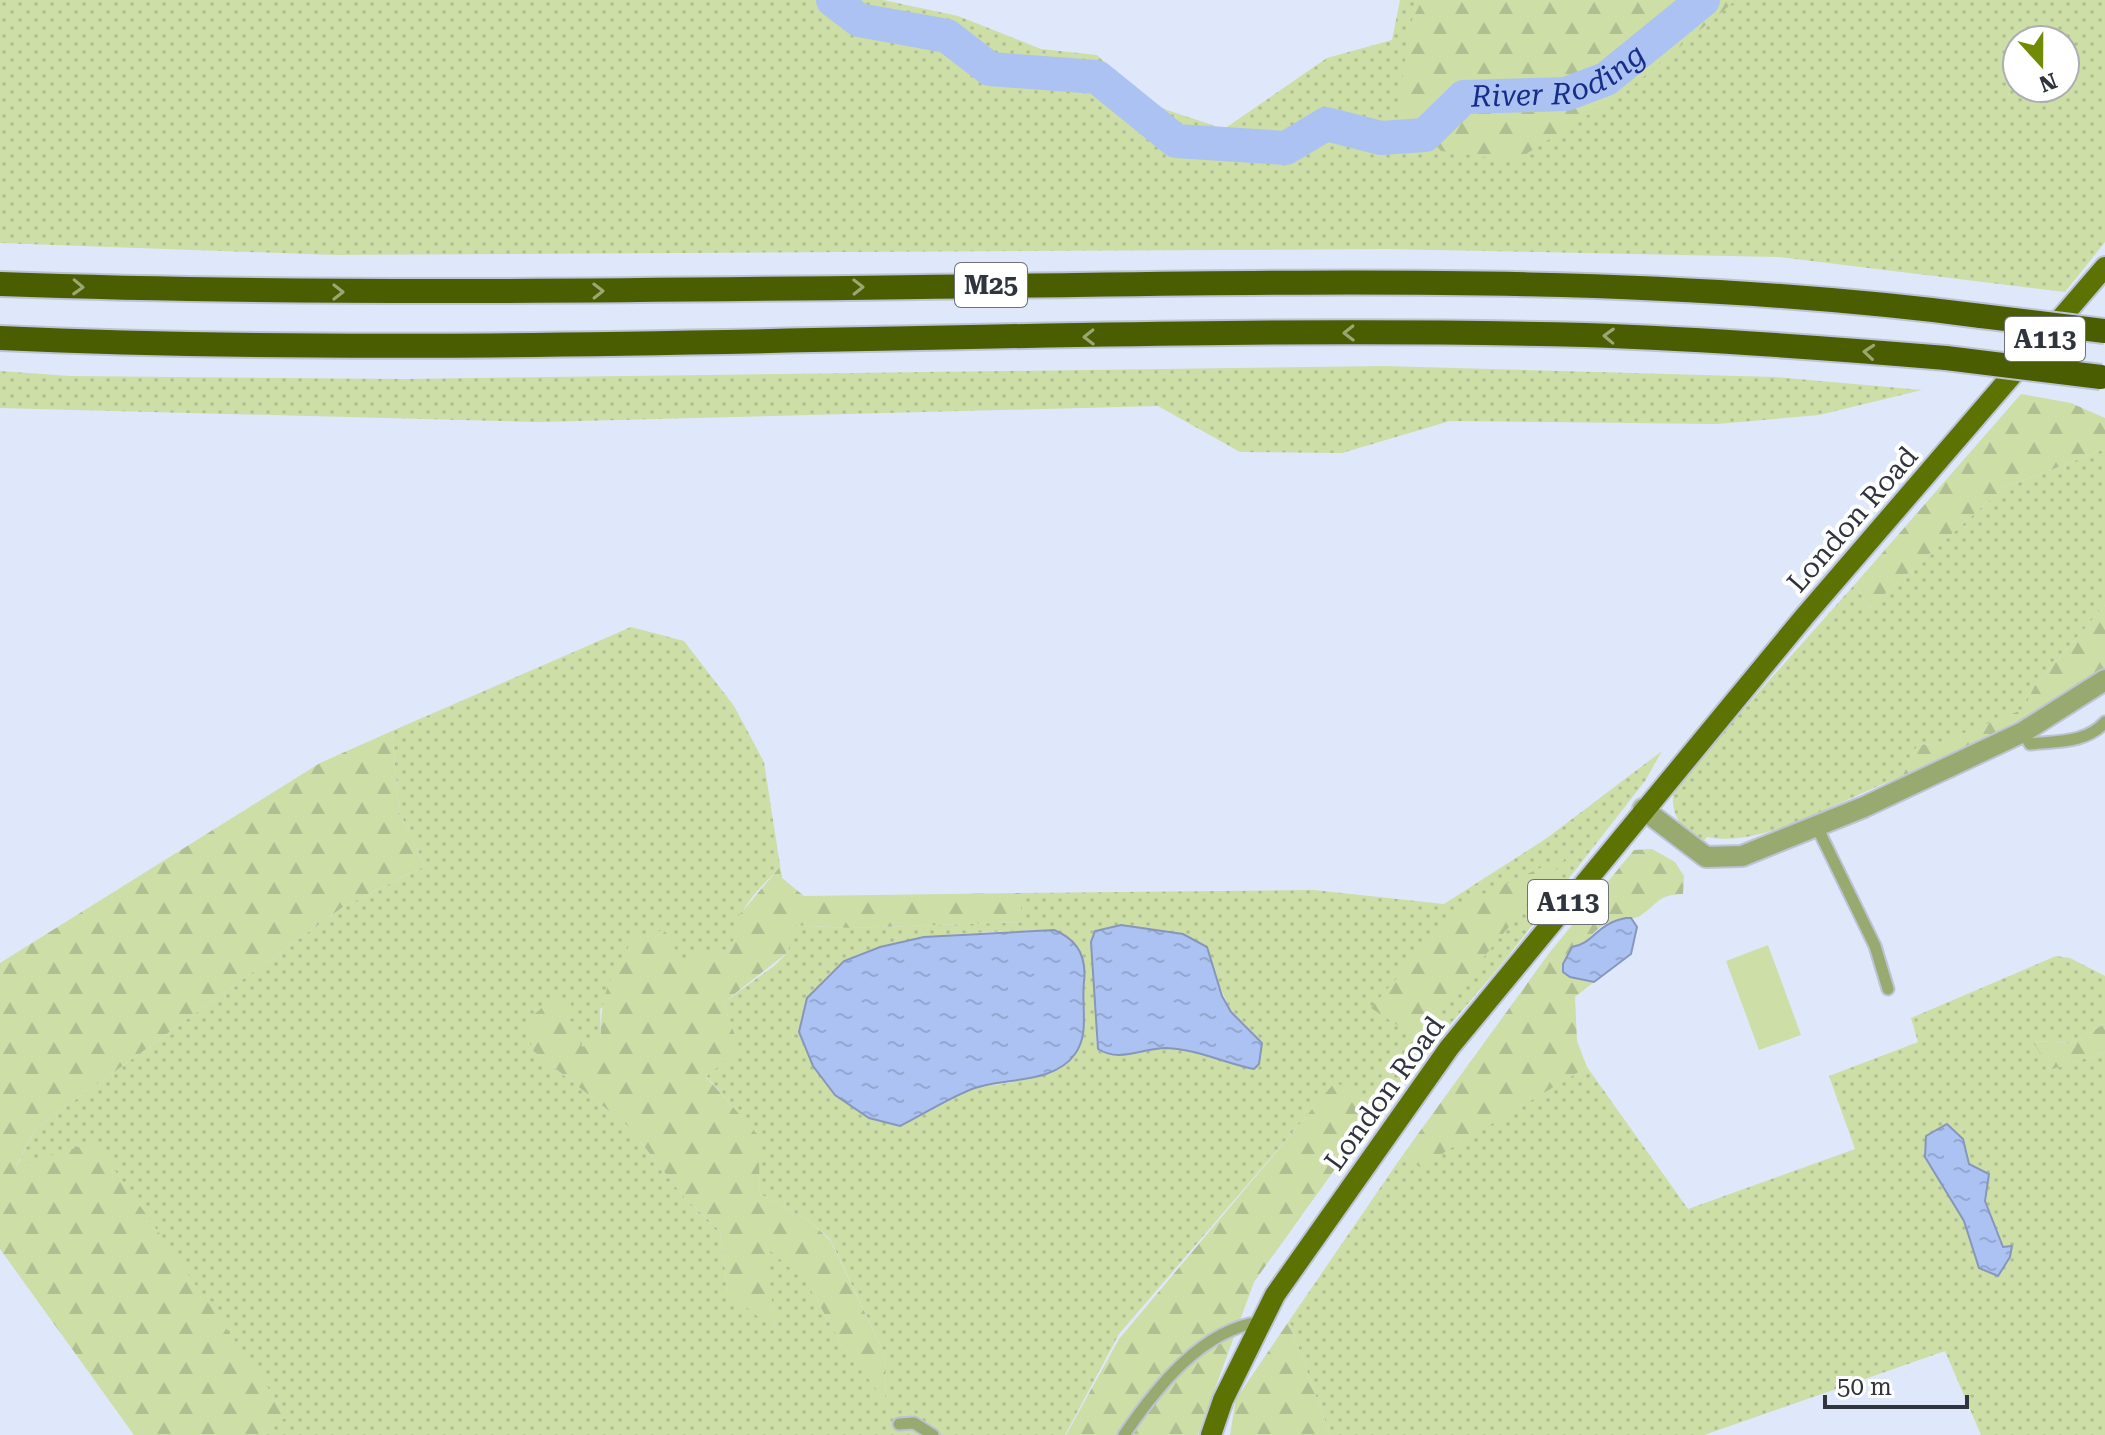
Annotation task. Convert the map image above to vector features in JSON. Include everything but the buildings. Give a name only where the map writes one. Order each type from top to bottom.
[{"type":"highway","name":"M25","points":[[0,284],[431,293],[1487,282],[1803,296],[2105,331]]},
{"type":"highway","name":"M25","points":[[0,338],[418,346],[1486,333],[1682,339],[1946,358],[2103,378]]},
{"type":"main road","name":"London Road","points":[[1211,1435],[1223,1400],[1275,1295],[1449,1048],[1643,809],[2105,267]]},
{"type":"street","points":[[1643,809],[1706,857],[1724,859],[1742,856],[1817,827],[2023,732],[2105,680]]},
{"type":"lane","points":[[2023,732],[2030,744],[2063,741],[2097,732],[2105,722]]},
{"type":"lane","points":[[1817,827],[1875,946],[1888,989]]},
{"type":"lane","points":[[1124,1435],[1172,1376],[1207,1343],[1236,1328],[1262,1322]]},
{"type":"lane","points":[[899,1424],[914,1423],[933,1435]]},
{"type":"green space","points":[[0,0],[883,0],[958,16],[1041,49],[1097,55],[1152,105],[1224,129],[1327,58],[1392,40],[1400,0],[2105,0],[2105,242],[2065,292],[1779,257],[1385,249],[335,255],[0,243]]},
{"type":"green space","points":[[1422,0],[1736,0],[1629,89],[1515,161],[1441,151],[1399,105],[1410,24]]},
{"type":"green space","points":[[1384,366],[1775,377],[1922,390],[1819,415],[1717,424],[1450,421],[1342,453],[1240,452],[1158,406],[539,422],[0,408],[0,371],[70,376],[404,379]]},
{"type":"green space","points":[[2021,394],[2071,403],[2105,418],[2105,449],[2003,488],[1868,609],[1856,583]]},
{"type":"green space","points":[[2105,449],[2105,605],[2034,687],[2025,709],[1934,745],[1918,744],[1902,777],[1780,828],[1730,839],[1707,837],[1702,843],[1682,826],[1673,805],[1674,787],[1856,583],[1868,609],[2003,488]]},
{"type":"green space","points":[[2105,605],[2105,671],[2019,724],[1902,777],[1918,744],[1934,745],[2024,709],[2034,687]]},
{"type":"green space","points":[[631,627],[684,641],[734,706],[764,762],[782,878],[778,869],[747,905],[738,923],[732,950],[679,963],[600,1009],[601,1037],[582,1048],[570,1021],[532,1050],[628,1126],[684,1197],[720,1231],[728,1293],[775,1329],[765,1246],[806,1281],[842,1344],[885,1400],[886,1357],[830,1239],[808,1220],[760,1194],[757,1135],[706,1076],[735,1035],[723,1003],[788,952],[791,925],[850,928],[1022,922],[1019,893],[1314,890],[1444,904],[1547,838],[1662,751],[1645,781],[1502,964],[1380,1106],[1335,1083],[1119,1334],[1065,1435],[261,1435],[287,1416],[16,1167],[35,1129],[343,907],[425,866],[399,811],[392,731]],"holes":[[[1121,925],[1183,934],[1217,980],[1231,1012],[1262,1043],[1238,1066],[1191,1051],[1163,1049],[1123,1053],[1096,1043],[1098,1005],[1091,942]],[[1054,930],[1085,973],[1082,999],[1084,1033],[1015,1082],[974,1088],[901,1126],[807,998],[841,963],[893,943],[948,935]]]},
{"type":"green space","points":[[392,731],[399,811],[425,866],[343,907],[35,1129],[16,1166],[95,1142],[288,1416],[261,1435],[134,1435],[0,1249],[0,963],[320,763]]},
{"type":"green space","points":[[1652,849],[1675,862],[1684,876],[1683,894],[1663,898],[1637,917],[1606,924],[1591,935],[1581,951],[1570,977],[1594,982],[1575,997],[1577,1041],[1587,1067],[1420,1167],[1402,1156],[1550,952],[1634,850]]},
{"type":"green space","points":[[1568,855],[1417,1038],[1371,1008],[1458,906]]},
{"type":"green space","points":[[779,868],[782,878],[804,896],[1019,893],[1023,922],[850,928],[792,925],[788,952],[723,1003],[735,1035],[736,1052],[706,1077],[758,1135],[760,1194],[808,1220],[830,1240],[886,1357],[885,1401],[842,1344],[806,1282],[766,1247],[775,1330],[728,1293],[720,1231],[684,1197],[628,1126],[532,1050],[528,1020],[554,997],[571,999],[570,1021],[582,1047],[601,1037],[602,1008],[608,985],[634,938],[664,930],[682,960],[709,951],[732,950],[736,919]]},
{"type":"green space","points":[[1768,945],[1801,1035],[1759,1050],[1726,961]]},
{"type":"green space","points":[[2056,956],[2070,958],[2105,976],[2105,1024],[2070,1043],[2034,1041],[2050,1070],[2105,1052],[2105,1435],[1981,1435],[1945,1351],[1704,1435],[1330,1435],[1289,1321],[1402,1156],[1420,1166],[1587,1067],[1688,1209],[1855,1149],[1829,1076],[1918,1042],[1911,1018]]},
{"type":"green space","points":[[2105,1024],[2105,1052],[2050,1070],[2033,1041],[2070,1043]]},
{"type":"green space","points":[[1335,1082],[1380,1106],[1254,1282],[1198,1435],[1066,1435],[1119,1339]]},
{"type":"green space","points":[[1289,1321],[1330,1435],[1230,1435],[1236,1399]]},
{"type":"water","points":[[1631,918],[1637,927],[1631,954],[1594,982],[1570,977],[1563,972],[1563,964],[1572,947],[1586,942],[1608,924]]},
{"type":"water","points":[[1121,925],[1183,934],[1207,947],[1222,996],[1231,1012],[1262,1043],[1259,1064],[1254,1069],[1177,1049],[1115,1055],[1098,1049],[1091,942],[1095,931]]},
{"type":"water","points":[[1054,930],[1069,938],[1079,950],[1085,973],[1080,1046],[1066,1064],[1054,1071],[972,1089],[900,1126],[869,1118],[835,1095],[813,1066],[799,1032],[807,998],[844,961],[880,947],[924,937]]},
{"type":"water","points":[[1947,1124],[1963,1139],[1969,1164],[1989,1174],[1985,1201],[2003,1247],[2012,1246],[2010,1257],[1998,1276],[1979,1268],[1964,1221],[1925,1157],[1926,1136]]},
{"type":"waterway","name":"River Roding","points":[[833,0],[859,20],[947,36],[990,69],[1097,77],[1176,141],[1286,148],[1326,124],[1381,138],[1425,135],[1464,97],[1566,94],[1606,79],[1703,0]]}]
